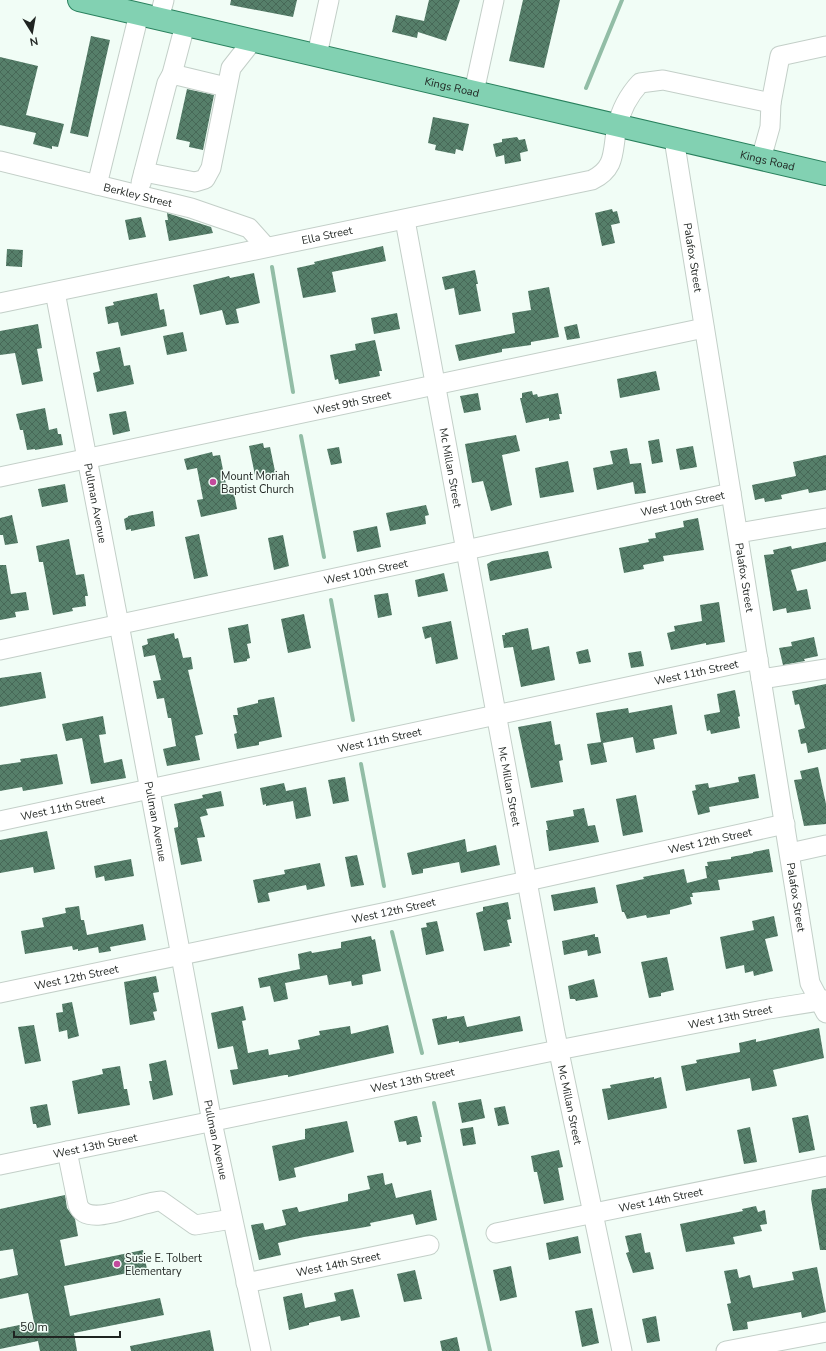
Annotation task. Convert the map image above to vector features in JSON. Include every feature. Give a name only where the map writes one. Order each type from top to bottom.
[{"type":"main road","name":"Kings Road","points":[[79,0],[154,11],[185,24],[826,174]]},
{"type":"street","points":[[316,55],[329,0]]},
{"type":"street","points":[[474,92],[494,0]]},
{"type":"street","points":[[96,185],[154,11]]},
{"type":"street","points":[[137,195],[167,83],[172,74],[185,24]]},
{"type":"street","points":[[144,172],[195,182],[205,179],[211,168],[226,87],[233,64],[253,40]]},
{"type":"street","points":[[761,159],[770,127],[771,104],[780,56],[826,46]]},
{"type":"street","points":[[172,74],[226,87]]},
{"type":"street","name":"Ella Street","points":[[0,303],[592,180],[599,177],[610,164],[617,126],[627,97],[640,83],[663,80],[771,104]]},
{"type":"street","name":"Palafox Street","points":[[674,139],[810,983],[824,1005]]},
{"type":"street","name":"Berkley Street","points":[[0,161],[191,208],[249,228],[266,248]]},
{"type":"street","name":"Mc Millan Street","points":[[405,220],[558,1050],[622,1351]]},
{"type":"street","name":"Pullman Avenue","points":[[55,292],[88,459],[212,1122],[261,1351]]},
{"type":"street","name":"West 9th Street","points":[[0,478],[704,328]]},
{"type":"street","name":"West 10th Street","points":[[0,650],[731,493]]},
{"type":"street","points":[[738,533],[826,518]]},
{"type":"street","name":"West 11th Street","points":[[0,821],[758,659]]},
{"type":"street","points":[[761,679],[826,669]]},
{"type":"street","name":"West 12th Street","points":[[0,993],[387,912],[526,880],[785,824]]},
{"type":"street","points":[[790,853],[826,845]]},
{"type":"street","name":"West 13th Street","points":[[0,1165],[558,1050],[769,1009],[824,1005]]},
{"type":"street","points":[[67,1151],[78,1205],[81,1211],[88,1215],[108,1214],[161,1201],[195,1225],[232,1219]]},
{"type":"street","name":"West 14th Street","points":[[496,1233],[826,1166]]},
{"type":"street","name":"West 14th Street","points":[[246,1283],[429,1245]]},
{"type":"street","points":[[726,1351],[826,1332]]},
{"type":"building","points":[[231,0],[297,0],[293,17],[230,5]]},
{"type":"building","points":[[429,0],[460,0],[446,41],[418,32],[417,38],[392,32],[396,15],[424,21]]},
{"type":"building","points":[[523,0],[560,0],[544,68],[509,61]]},
{"type":"building","points":[[91,36],[110,40],[88,137],[70,133]]},
{"type":"building","points":[[0,57],[38,66],[26,115],[64,124],[58,147],[52,146],[52,149],[33,144],[36,133],[0,125]]},
{"type":"building","points":[[187,89],[214,95],[203,150],[189,147],[190,142],[176,139]]},
{"type":"building","points":[[433,117],[469,124],[463,151],[456,149],[455,154],[435,150],[436,145],[428,143]]},
{"type":"building","points":[[517,137],[519,140],[525,139],[528,151],[520,153],[521,161],[505,164],[504,155],[496,157],[493,144],[502,142],[502,139]]},
{"type":"building","points":[[612,209],[613,212],[617,211],[620,223],[611,225],[615,243],[602,246],[595,213]]},
{"type":"building","points":[[167,213],[211,227],[213,233],[169,241],[165,220],[168,220]]},
{"type":"building","points":[[141,217],[146,237],[129,240],[125,220]]},
{"type":"building","points":[[383,246],[386,261],[332,272],[336,292],[303,298],[297,268],[315,264],[314,262]]},
{"type":"building","points":[[7,249],[23,250],[22,267],[6,266]]},
{"type":"building","points":[[475,270],[481,311],[459,315],[454,288],[445,290],[442,277]]},
{"type":"building","points":[[254,273],[260,303],[236,309],[239,323],[226,325],[222,310],[200,315],[193,285],[229,276],[230,278]]},
{"type":"building","points":[[549,287],[559,337],[531,342],[531,345],[502,349],[502,352],[459,361],[455,345],[515,333],[512,313],[531,310],[528,291]]},
{"type":"building","points":[[157,293],[160,310],[164,309],[167,326],[121,336],[118,322],[108,324],[105,307],[114,305],[113,302]]},
{"type":"building","points":[[397,313],[400,329],[374,334],[371,318]]},
{"type":"building","points":[[38,324],[42,348],[37,349],[43,381],[22,385],[15,353],[0,355],[0,331]]},
{"type":"building","points":[[577,324],[580,338],[567,340],[564,327]]},
{"type":"building","points":[[183,332],[187,351],[167,355],[163,336]]},
{"type":"building","points":[[375,340],[382,371],[379,371],[380,376],[339,384],[338,379],[335,380],[330,355],[356,350],[355,344]]},
{"type":"building","points":[[120,347],[124,366],[130,365],[134,384],[97,392],[93,373],[100,371],[96,352]]},
{"type":"building","points":[[656,371],[660,390],[620,398],[617,379]]},
{"type":"building","points":[[532,391],[533,395],[537,394],[538,397],[558,393],[562,414],[559,414],[560,419],[549,421],[549,418],[526,423],[520,398],[522,398],[522,393]]},
{"type":"building","points":[[478,393],[481,410],[464,413],[460,396]]},
{"type":"building","points":[[45,408],[49,430],[57,428],[58,434],[61,434],[63,445],[27,450],[23,430],[20,430],[16,414]]},
{"type":"building","points":[[126,411],[130,431],[113,435],[109,414]]},
{"type":"building","points":[[516,435],[520,451],[502,455],[512,505],[491,511],[483,481],[472,483],[465,444]]},
{"type":"building","points":[[659,439],[663,462],[652,464],[648,441]]},
{"type":"building","points":[[263,443],[264,448],[270,447],[276,476],[256,480],[249,446]]},
{"type":"building","points":[[693,446],[697,467],[680,470],[676,449]]},
{"type":"building","points":[[339,447],[342,463],[331,465],[327,449]]},
{"type":"building","points":[[627,448],[630,464],[641,463],[646,493],[635,494],[633,482],[597,490],[593,468],[613,464],[610,451]]},
{"type":"building","name":"Mount Moriah Baptist Church","points":[[212,452],[213,456],[220,455],[228,494],[234,493],[237,509],[201,517],[197,500],[203,499],[197,468],[187,470],[184,459]]},
{"type":"building","points":[[826,455],[826,490],[809,493],[808,489],[781,495],[782,499],[765,502],[764,498],[755,500],[752,485],[796,476],[793,462]]},
{"type":"building","points":[[568,461],[574,492],[540,498],[535,468]]},
{"type":"building","points":[[65,484],[68,502],[42,507],[38,489]]},
{"type":"building","points":[[426,505],[429,515],[425,516],[426,524],[390,531],[386,513]]},
{"type":"building","points":[[153,511],[155,526],[131,531],[131,529],[126,530],[124,519],[128,516]]},
{"type":"building","points":[[12,515],[18,543],[5,545],[3,535],[0,535],[0,518]]},
{"type":"building","points":[[698,518],[704,550],[663,556],[664,561],[643,565],[644,569],[624,573],[619,548],[649,542],[648,539],[656,538],[655,533],[684,527],[683,521]]},
{"type":"building","points":[[377,526],[381,547],[357,552],[353,531]]},
{"type":"building","points":[[199,534],[208,576],[194,579],[185,537]]},
{"type":"building","points":[[283,535],[289,566],[274,570],[268,538]]},
{"type":"building","points":[[69,539],[76,575],[84,574],[88,596],[85,596],[86,606],[72,608],[73,611],[53,615],[43,562],[39,562],[36,546]]},
{"type":"building","points":[[826,542],[826,561],[791,570],[797,591],[807,589],[811,609],[787,613],[786,608],[773,611],[764,555],[774,554],[773,550],[791,546],[792,549]]},
{"type":"building","points":[[548,551],[552,568],[490,581],[487,564],[492,561]]},
{"type":"building","points":[[0,565],[6,565],[11,594],[26,592],[29,610],[15,612],[16,617],[0,620]]},
{"type":"building","points":[[444,573],[448,591],[418,597],[415,580]]},
{"type":"building","points":[[388,593],[392,615],[378,618],[374,595]]},
{"type":"building","points":[[719,602],[725,642],[706,645],[706,643],[671,650],[667,633],[675,631],[674,626],[702,621],[700,605]]},
{"type":"building","points":[[304,614],[311,648],[288,653],[281,619]]},
{"type":"building","points":[[451,621],[458,659],[436,664],[431,637],[425,639],[422,627]]},
{"type":"building","points":[[248,624],[251,643],[247,644],[250,658],[247,659],[247,661],[234,663],[228,628]]},
{"type":"building","points":[[528,628],[532,650],[549,646],[555,680],[521,687],[513,647],[504,648],[502,635]]},
{"type":"building","points":[[174,633],[175,639],[178,638],[183,658],[191,657],[193,669],[188,670],[203,734],[195,736],[200,760],[167,766],[163,749],[176,746],[171,718],[168,718],[164,698],[157,699],[153,681],[161,680],[155,655],[144,657],[142,646],[148,644],[147,639]]},
{"type":"building","points":[[814,637],[818,656],[804,659],[805,661],[783,665],[779,648],[792,646],[791,642]]},
{"type":"building","points":[[588,649],[591,662],[579,664],[576,652]]},
{"type":"building","points":[[641,651],[644,666],[631,668],[628,653]]},
{"type":"building","points":[[41,672],[46,698],[0,707],[0,678]]},
{"type":"building","points":[[826,684],[826,749],[808,753],[806,743],[801,744],[798,730],[805,728],[799,704],[795,705],[792,691]]},
{"type":"building","points":[[735,690],[740,716],[738,717],[740,728],[711,734],[710,730],[707,731],[704,715],[720,712],[717,694]]},
{"type":"building","points":[[274,697],[282,737],[259,742],[259,745],[237,749],[234,734],[237,733],[233,715],[238,715],[237,708],[258,703],[258,700]]},
{"type":"building","points":[[672,705],[677,734],[653,739],[655,749],[636,753],[633,737],[603,743],[607,762],[591,765],[587,744],[601,742],[596,713],[628,708],[629,713]]},
{"type":"building","points":[[103,716],[106,734],[99,735],[104,763],[122,759],[126,778],[91,784],[82,738],[66,741],[62,724]]},
{"type":"building","points":[[551,721],[555,745],[560,744],[563,760],[559,761],[563,782],[531,788],[518,727]]},
{"type":"building","points":[[57,754],[63,784],[23,791],[22,787],[0,791],[0,765],[21,762],[20,759]]},
{"type":"building","points":[[818,767],[826,804],[826,824],[804,826],[794,780],[802,779],[800,771]]},
{"type":"building","points":[[755,774],[759,798],[709,807],[710,812],[698,815],[692,791],[696,790],[695,785],[708,783],[709,788],[739,782],[738,777]]},
{"type":"building","points":[[345,777],[349,801],[333,804],[328,780]]},
{"type":"building","points":[[284,783],[286,791],[306,787],[311,816],[296,819],[293,801],[266,806],[266,804],[263,805],[260,788]]},
{"type":"building","points":[[221,791],[224,806],[206,809],[208,815],[200,817],[205,837],[197,838],[202,861],[181,865],[174,828],[178,827],[178,823],[174,804],[203,798],[202,795]]},
{"type":"building","points":[[636,795],[643,832],[623,836],[616,799]]},
{"type":"building","points":[[584,808],[588,826],[595,825],[599,842],[549,851],[546,821],[574,816],[573,810]]},
{"type":"building","points":[[47,831],[55,869],[34,873],[33,867],[0,873],[0,840]]},
{"type":"building","points":[[465,839],[467,852],[496,845],[500,865],[461,873],[459,862],[423,869],[423,873],[412,875],[407,853]]},
{"type":"building","points":[[769,849],[773,872],[718,880],[720,890],[692,893],[693,897],[690,897],[692,904],[670,910],[670,914],[647,918],[646,915],[627,919],[624,912],[622,912],[616,885],[644,879],[643,877],[684,869],[687,883],[707,878],[705,866],[708,866],[707,862],[731,859],[731,857]]},
{"type":"building","points":[[357,855],[364,885],[351,887],[345,857]]},
{"type":"building","points":[[131,859],[134,876],[105,881],[104,876],[96,878],[94,866]]},
{"type":"building","points":[[320,863],[325,886],[307,890],[306,885],[268,893],[270,901],[258,903],[253,880],[285,874],[284,870]]},
{"type":"building","points":[[595,887],[598,903],[554,911],[551,895]]},
{"type":"building","points":[[508,902],[511,919],[507,920],[512,943],[509,943],[510,946],[484,951],[476,913],[483,911],[483,907]]},
{"type":"building","points":[[79,906],[81,920],[84,920],[87,935],[143,924],[146,940],[110,947],[111,951],[99,953],[98,947],[78,951],[78,949],[73,950],[72,946],[25,954],[21,931],[44,927],[42,918],[66,913],[65,908]]},
{"type":"building","points":[[774,916],[778,936],[765,939],[773,971],[754,976],[753,971],[745,973],[744,965],[726,969],[720,937],[754,930],[752,921]]},
{"type":"building","points":[[437,921],[444,951],[426,955],[421,928],[427,927],[426,923]]},
{"type":"building","points":[[595,934],[595,937],[598,937],[601,953],[588,956],[587,950],[564,955],[562,941]]},
{"type":"building","points":[[371,936],[372,940],[375,939],[381,971],[362,975],[363,984],[352,986],[351,981],[329,985],[327,975],[285,983],[288,999],[274,1002],[270,986],[260,988],[258,978],[300,969],[298,954],[341,948],[341,942]]},
{"type":"building","points":[[667,957],[674,990],[661,993],[661,996],[649,998],[641,962]]},
{"type":"building","points":[[156,976],[159,992],[153,993],[157,1011],[153,1012],[155,1020],[130,1025],[124,982]]},
{"type":"building","points":[[594,979],[598,997],[576,1001],[575,999],[570,999],[568,986]]},
{"type":"building","points":[[72,1002],[79,1036],[68,1039],[67,1030],[59,1032],[56,1013],[63,1012],[62,1004]]},
{"type":"building","points":[[243,1006],[246,1020],[242,1021],[248,1053],[268,1049],[269,1055],[300,1049],[298,1040],[320,1035],[319,1031],[350,1026],[351,1034],[388,1025],[394,1053],[288,1077],[288,1075],[285,1075],[233,1085],[230,1070],[238,1069],[233,1046],[218,1049],[211,1013]]},
{"type":"building","points":[[447,1016],[447,1019],[464,1016],[467,1027],[520,1016],[523,1031],[459,1043],[459,1041],[438,1045],[432,1019]]},
{"type":"building","points":[[34,1025],[41,1061],[25,1064],[18,1027]]},
{"type":"building","points":[[819,1028],[824,1058],[773,1070],[777,1086],[752,1091],[750,1078],[686,1091],[681,1066],[697,1063],[696,1060],[740,1052],[739,1043],[756,1039],[756,1042]]},
{"type":"building","points":[[166,1060],[173,1095],[153,1100],[149,1081],[152,1081],[149,1064]]},
{"type":"building","points":[[120,1066],[124,1089],[127,1089],[130,1105],[78,1114],[72,1081],[103,1074],[102,1069]]},
{"type":"building","points":[[654,1077],[654,1079],[661,1077],[667,1108],[608,1120],[602,1089],[611,1088],[610,1085]]},
{"type":"building","points":[[481,1099],[485,1118],[462,1123],[458,1103]]},
{"type":"building","points":[[47,1104],[51,1125],[37,1128],[36,1124],[33,1124],[30,1107]]},
{"type":"building","points":[[505,1106],[509,1124],[498,1126],[494,1108]]},
{"type":"building","points":[[808,1115],[815,1150],[799,1153],[792,1118]]},
{"type":"building","points":[[417,1116],[422,1137],[420,1137],[421,1142],[407,1145],[406,1141],[399,1142],[394,1121]]},
{"type":"building","points":[[347,1121],[354,1152],[294,1168],[296,1177],[279,1181],[272,1146],[305,1139],[305,1129]]},
{"type":"building","points":[[473,1127],[476,1144],[463,1146],[460,1129]]},
{"type":"building","points":[[750,1127],[757,1162],[744,1164],[737,1130]]},
{"type":"building","points":[[559,1150],[563,1167],[558,1168],[564,1200],[544,1204],[537,1172],[534,1172],[531,1156]]},
{"type":"building","points":[[383,1173],[385,1185],[392,1183],[396,1198],[431,1190],[437,1220],[416,1225],[413,1214],[370,1223],[371,1226],[304,1237],[278,1243],[281,1255],[259,1260],[251,1225],[263,1223],[265,1230],[286,1225],[282,1210],[297,1207],[299,1212],[348,1201],[348,1194],[370,1189],[367,1176]]},
{"type":"building","points":[[826,1188],[826,1250],[820,1250],[811,1199],[812,1190]]},
{"type":"building","points":[[65,1195],[67,1208],[75,1219],[78,1236],[60,1240],[65,1266],[143,1250],[147,1269],[64,1286],[70,1316],[160,1298],[164,1315],[74,1333],[77,1351],[40,1351],[38,1341],[0,1349],[0,1329],[34,1322],[28,1293],[0,1299],[0,1279],[18,1275],[13,1249],[0,1251],[0,1209]]},
{"type":"building","points":[[756,1206],[758,1212],[765,1210],[767,1224],[760,1225],[762,1231],[733,1237],[735,1244],[686,1252],[680,1224],[743,1211],[742,1209]]},
{"type":"building","points":[[641,1233],[645,1253],[650,1252],[654,1269],[633,1273],[626,1253],[629,1252],[625,1236]]},
{"type":"building","points":[[578,1236],[581,1253],[549,1260],[546,1243]]},
{"type":"building","points":[[511,1266],[517,1297],[500,1301],[493,1270]]},
{"type":"building","points":[[817,1267],[826,1312],[802,1318],[801,1312],[747,1322],[748,1329],[733,1331],[727,1304],[731,1303],[724,1271],[737,1269],[739,1278],[750,1275],[753,1288],[794,1280],[792,1272]]},
{"type":"building","points":[[415,1270],[422,1299],[404,1302],[397,1274]]},
{"type":"building","points":[[353,1289],[360,1317],[341,1321],[340,1316],[309,1323],[309,1325],[289,1330],[283,1297],[302,1293],[305,1308],[336,1301],[334,1293]]},
{"type":"building","points":[[592,1308],[599,1343],[582,1347],[575,1311]]},
{"type":"building","points":[[656,1316],[660,1341],[647,1343],[642,1319]]},
{"type":"building","points":[[210,1330],[214,1351],[131,1351],[130,1346]]},
{"type":"building","points":[[457,1337],[460,1351],[442,1351],[440,1341]]},
{"type":"waterway","points":[[586,88],[622,0]]},
{"type":"waterway","points":[[272,267],[293,392]]},
{"type":"waterway","points":[[301,436],[324,557]]},
{"type":"waterway","points":[[331,600],[353,720]]},
{"type":"waterway","points":[[361,764],[384,886]]},
{"type":"waterway","points":[[392,932],[422,1053]]},
{"type":"waterway","points":[[434,1103],[490,1351]]},
{"type":"place","name":"Mount Moriah Baptist Church","points":[[213,482]]},
{"type":"place","name":"Susie E. Tolbert Elementary","points":[[117,1264]]}]
